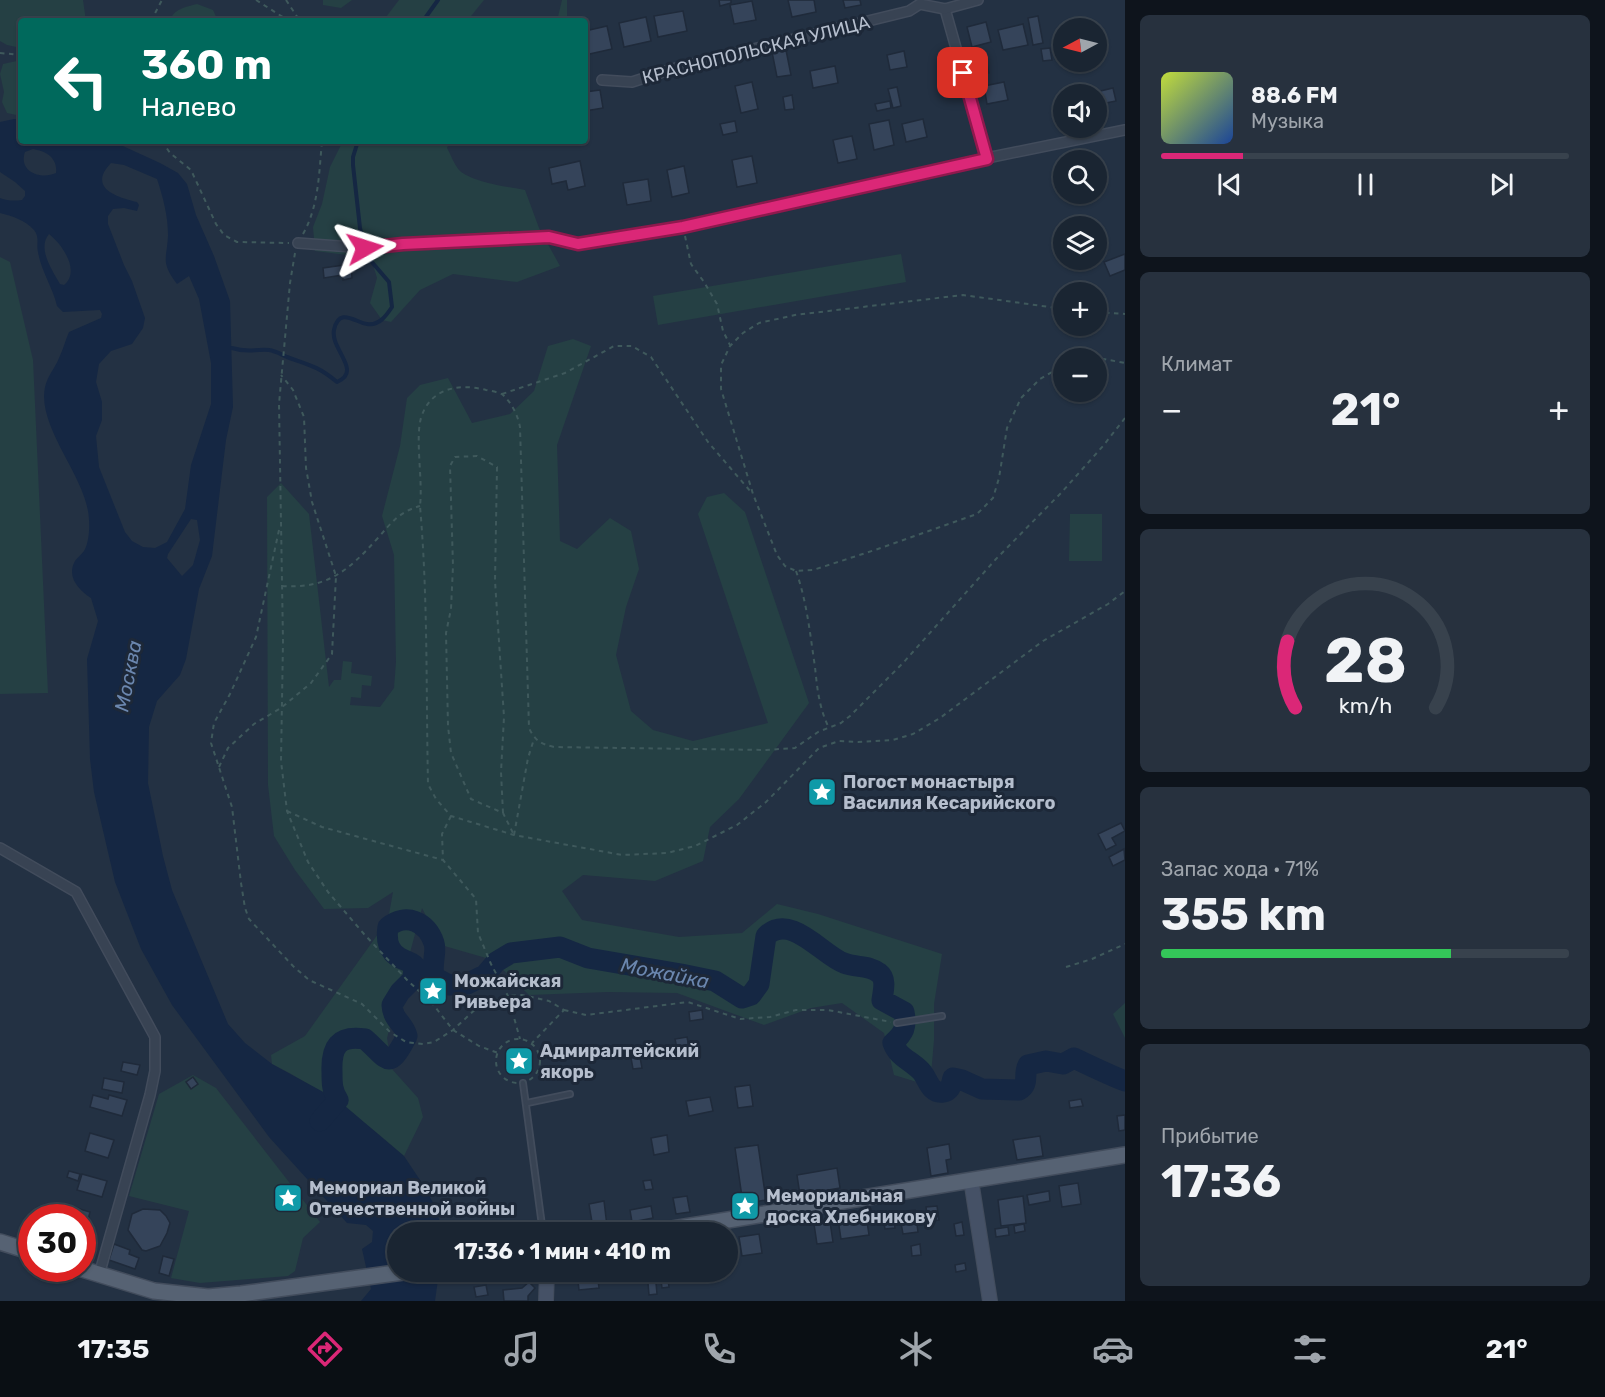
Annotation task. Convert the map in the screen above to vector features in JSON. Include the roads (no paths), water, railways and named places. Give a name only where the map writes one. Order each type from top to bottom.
[{"type":"main road","points":[[715,1222],[1125,1155]]},
{"type":"main road","points":[[0,1242],[18,1248]]},
{"type":"main road","points":[[96,1274],[148,1290],[234,1298],[387,1274]]},
{"type":"street","name":"КРАСНОПОЛЬСКАЯ УЛИЦА","points":[[602,80],[632,82],[672,69],[909,11],[919,2],[945,9],[978,0]]},
{"type":"street","points":[[945,9],[987,159]]},
{"type":"street","points":[[298,243],[365,248],[549,237],[578,244],[683,227],[1125,129]]},
{"type":"street","points":[[0,848],[76,892],[155,1037],[155,1071],[150,1095],[99,1275]]},
{"type":"street","points":[[972,1180],[990,1301]]},
{"type":"street","points":[[546,1301],[547,1282]]},
{"type":"lane","points":[[897,1023],[942,1016]]},
{"type":"lane","points":[[523,1083],[542,1222]]},
{"type":"lane","points":[[527,1102],[570,1094]]},
{"type":"water","name":"Москва","points":[[18,119],[18,144],[119,144],[178,173],[187,184],[196,215],[230,301],[233,407],[226,440],[212,556],[199,589],[186,659],[180,675],[157,701],[149,727],[148,783],[163,856],[172,890],[228,1024],[245,1043],[272,1064],[338,1100],[404,1156],[420,1180],[435,1206],[440,1222],[387,1222],[387,1282],[438,1282],[435,1301],[361,1301],[371,1289],[362,1249],[372,1242],[373,1231],[366,1225],[347,1223],[269,1137],[172,1005],[141,949],[115,882],[94,792],[90,759],[87,659],[98,621],[91,598],[78,587],[72,572],[75,561],[84,551],[87,542],[88,511],[78,481],[54,433],[44,402],[46,383],[69,332],[101,318],[102,314],[100,310],[63,312],[57,306],[37,249],[36,233],[22,221],[0,213],[0,198],[22,200],[25,196],[25,191],[0,172],[0,122]],"holes":[[[33,149],[42,151],[53,159],[56,173],[38,175],[32,173],[25,165],[25,152]],[[111,163],[124,165],[157,179],[167,221],[166,265],[177,284],[189,276],[199,299],[211,363],[211,404],[191,465],[185,509],[167,542],[155,548],[143,547],[132,541],[125,532],[99,467],[96,436],[102,420],[102,402],[96,382],[99,364],[111,351],[132,344],[143,328],[145,318],[108,224],[108,216],[113,209],[124,208],[137,211],[139,205],[137,202],[114,194],[103,185],[104,172]],[[49,234],[68,258],[71,273],[64,285],[60,284],[53,272],[45,252]],[[191,519],[197,520],[200,540],[193,565],[182,576],[167,558],[168,554]]]},
{"type":"waterway","points":[[425,18],[438,0]]},
{"type":"waterway","points":[[232,348],[274,351],[319,369],[337,382],[347,372],[334,337],[336,323],[344,317],[367,324],[379,322],[392,307],[389,282],[371,261],[360,228],[353,165],[357,144]]},
{"type":"waterway","name":"Можайка","points":[[320,1121],[338,1100],[333,1087],[332,1063],[335,1050],[342,1041],[365,1039],[388,1059],[396,1055],[407,1036],[394,1015],[392,1005],[400,992],[413,979],[414,965],[393,952],[387,936],[388,927],[402,920],[421,925],[431,936],[435,947],[434,977],[449,985],[467,984],[485,975],[496,962],[511,953],[560,947],[588,958],[715,981],[742,998],[751,995],[759,984],[766,936],[776,930],[786,929],[796,932],[844,963],[879,973],[884,986],[882,1000],[904,1012],[905,1026],[893,1043],[895,1048],[923,1073],[932,1088],[938,1092],[948,1090],[953,1078],[982,1089],[1019,1090],[1024,1085],[1028,1065],[1046,1061],[1063,1064],[1074,1058],[1125,1081]]},
{"type":"place","name":"Погост монастыря Василия Кесарийского","points":[[822,792]]},
{"type":"place","name":"Можайская Ривьера","points":[[433,991]]},
{"type":"place","name":"Адмиралтейский якорь","points":[[519,1061]]},
{"type":"place","name":"Мемориал Великой Отечественной войны","points":[[288,1198]]},
{"type":"place","name":"Мемориальная доска Хлебникову","points":[[745,1206]]}]
